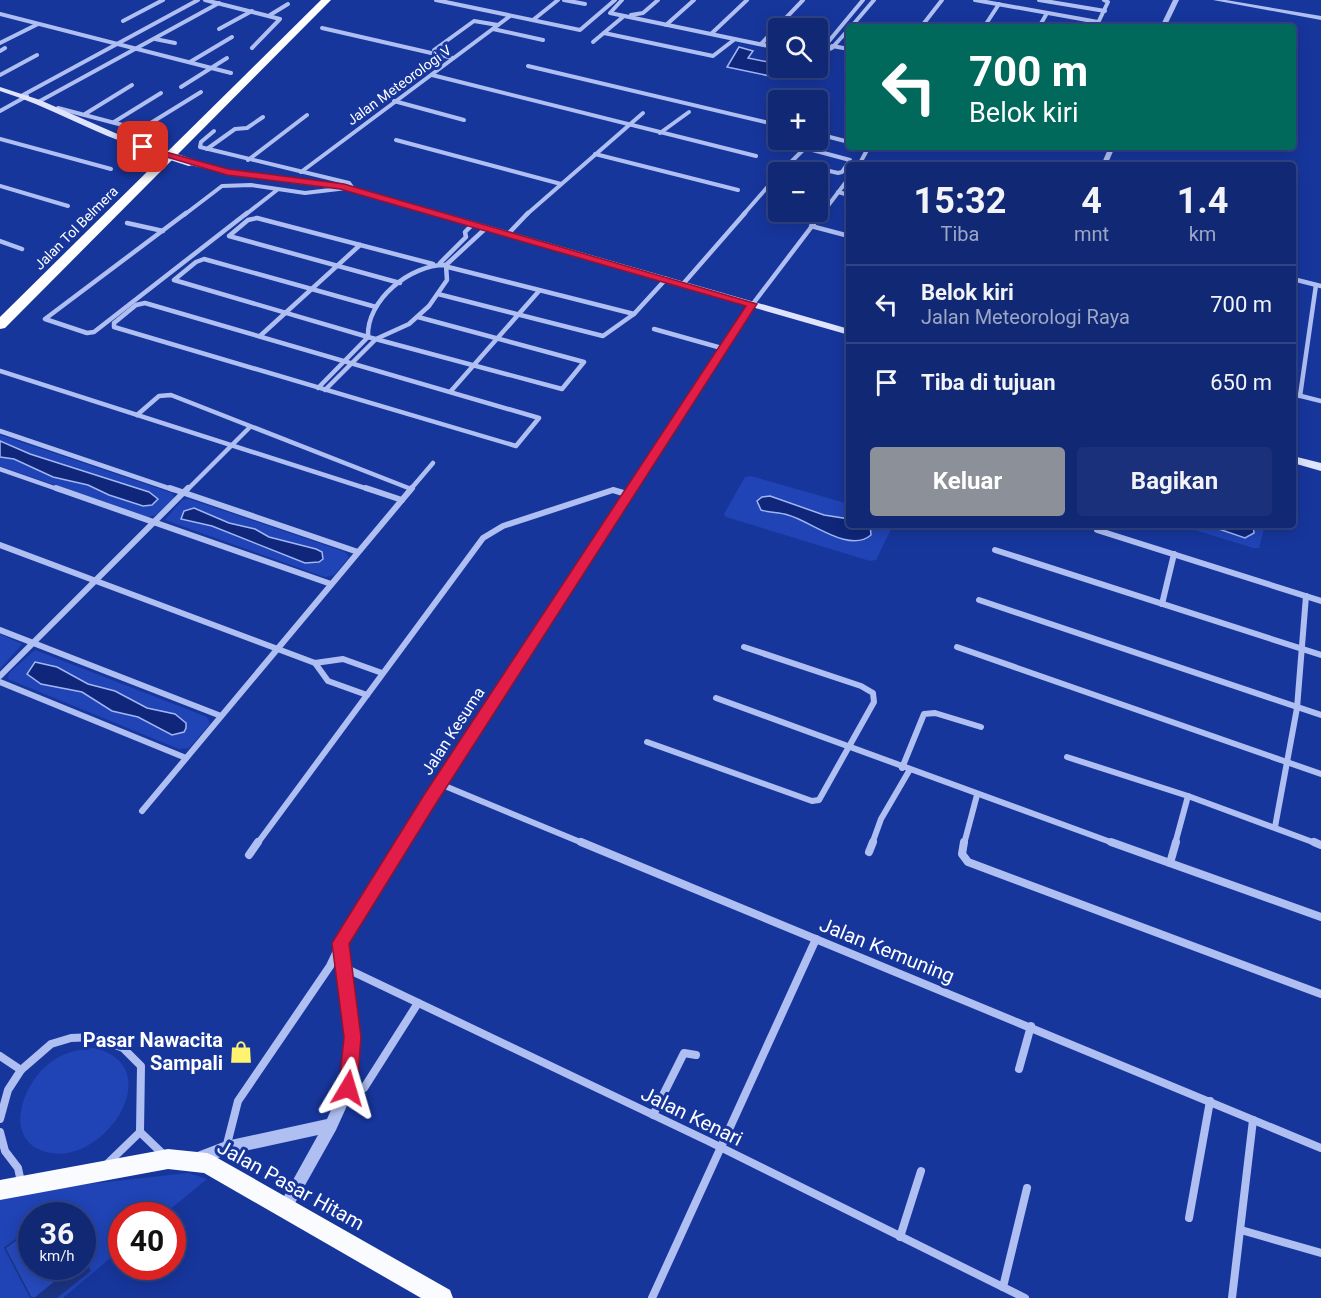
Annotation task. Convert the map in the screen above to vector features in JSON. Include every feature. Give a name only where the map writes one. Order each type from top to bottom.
[{"type":"highway","name":"Jalan Tol Belmera","points":[[0,311],[317,0]]},
{"type":"highway","name":"Jalan Tol Belmera","points":[[0,325],[326,0]]},
{"type":"main road","points":[[0,89],[58,108],[99,131],[189,162],[236,174],[351,189],[846,331]]},
{"type":"main road","points":[[1296,460],[1321,467]]},
{"type":"main road","name":"Jalan Pasar Hitam","points":[[0,1190],[168,1159],[194,1160],[213,1166],[285,1206],[442,1298]]},
{"type":"street","points":[[123,21],[163,0]]},
{"type":"street","points":[[0,111],[117,43],[198,0]]},
{"type":"street","points":[[205,0],[281,20],[252,48]]},
{"type":"street","points":[[436,0],[580,30],[615,0]]},
{"type":"street","points":[[451,3],[456,0]]},
{"type":"street","points":[[533,20],[558,0]]},
{"type":"street","points":[[564,0],[585,4]]},
{"type":"street","points":[[622,0],[610,12],[768,46]]},
{"type":"street","points":[[593,42],[624,16],[642,14],[658,0]]},
{"type":"street","points":[[666,25],[694,0]]},
{"type":"street","points":[[711,34],[747,0]]},
{"type":"street","points":[[760,44],[802,0]]},
{"type":"street","points":[[828,43],[863,0]]},
{"type":"street","points":[[853,24],[874,0]]},
{"type":"street","points":[[923,24],[942,0]]},
{"type":"street","points":[[975,0],[1098,22],[1108,2],[1105,0]]},
{"type":"street","points":[[1039,0],[1105,11]]},
{"type":"street","points":[[1164,24],[1176,0]]},
{"type":"street","points":[[1216,0],[1321,16]]},
{"type":"street","points":[[1236,0],[1321,16]]},
{"type":"street","points":[[40,101],[219,3]]},
{"type":"street","points":[[270,16],[288,4]]},
{"type":"street","points":[[986,24],[999,4]]},
{"type":"street","points":[[219,29],[252,11]]},
{"type":"street","points":[[1041,24],[1047,13]]},
{"type":"street","points":[[642,14],[650,22]]},
{"type":"street","points":[[0,15],[231,73]]},
{"type":"street","name":"Jalan Meteorologi V","points":[[301,172],[510,16]]},
{"type":"street","points":[[434,50],[474,21],[498,25]]},
{"type":"street","points":[[0,43],[38,24]]},
{"type":"street","points":[[322,28],[453,58]]},
{"type":"street","points":[[493,29],[543,40]]},
{"type":"street","points":[[828,50],[846,32]]},
{"type":"street","points":[[604,33],[713,56],[735,39]]},
{"type":"street","points":[[190,62],[232,37]]},
{"type":"street","points":[[154,38],[175,43]]},
{"type":"street","points":[[828,45],[846,48]]},
{"type":"street","points":[[0,51],[5,48]]},
{"type":"street","points":[[0,75],[37,55]]},
{"type":"street","points":[[181,87],[227,58]]},
{"type":"street","points":[[528,66],[768,123]]},
{"type":"street","points":[[432,75],[628,126],[756,156]]},
{"type":"street","points":[[85,114],[132,86]]},
{"type":"street","points":[[141,129],[201,92]]},
{"type":"street","points":[[114,122],[161,93]]},
{"type":"street","points":[[394,101],[464,120]]},
{"type":"street","points":[[58,108],[149,132]]},
{"type":"street","points":[[660,133],[689,112]]},
{"type":"street","points":[[508,234],[561,184],[643,113]]},
{"type":"street","points":[[248,160],[307,115]]},
{"type":"street","points":[[207,149],[235,129],[247,128],[263,117]]},
{"type":"street","points":[[214,131],[199,145],[248,160],[349,183],[351,189],[315,193],[224,185],[45,319],[87,333],[94,332],[277,190]]},
{"type":"street","points":[[828,137],[846,141]]},
{"type":"street","points":[[0,139],[111,169]]},
{"type":"street","points":[[396,140],[561,184]]},
{"type":"street","points":[[791,162],[805,148],[850,160],[849,162]]},
{"type":"street","points":[[595,154],[738,190]]},
{"type":"street","points":[[791,162],[838,173],[842,172],[846,166]]},
{"type":"street","points":[[752,304],[846,182]]},
{"type":"street","points":[[0,186],[68,206]]},
{"type":"street","points":[[683,284],[768,188]]},
{"type":"street","points":[[838,192],[846,194]]},
{"type":"street","points":[[399,283],[232,239],[229,236],[248,220],[257,218],[634,314]]},
{"type":"street","points":[[127,223],[163,231]]},
{"type":"street","points":[[466,237],[465,232],[473,224]]},
{"type":"street","points":[[811,226],[846,235]]},
{"type":"street","points":[[326,390],[376,339],[398,330],[418,317],[447,280],[447,266],[473,238],[486,228]]},
{"type":"street","points":[[368,337],[365,328],[376,307],[399,283],[436,263],[466,237],[473,238]]},
{"type":"street","points":[[0,241],[22,249]]},
{"type":"street","points":[[260,336],[360,245]]},
{"type":"street","points":[[376,307],[204,260],[196,262],[174,280],[368,337],[562,389],[584,362],[418,317]]},
{"type":"street","points":[[438,294],[596,336],[608,333],[634,314],[666,279]]},
{"type":"street","points":[[1296,280],[1319,285],[1300,396]]},
{"type":"street","points":[[451,392],[539,291]]},
{"type":"street","points":[[145,303],[344,360],[539,418],[516,446],[113,325],[136,305],[145,303]]},
{"type":"street","name":"Jalan Kesuma","points":[[340,943],[440,784],[725,349],[752,304]]},
{"type":"street","points":[[654,329],[725,349]]},
{"type":"street","points":[[318,387],[368,337]]},
{"type":"street","points":[[0,371],[402,500]]},
{"type":"street","points":[[137,415],[159,396],[165,394],[411,489]]},
{"type":"street","points":[[1296,395],[1321,401]]},
{"type":"street","points":[[0,676],[250,427]]},
{"type":"street","points":[[0,431],[358,552]]},
{"type":"street","points":[[142,811],[433,463]]},
{"type":"street","points":[[0,469],[332,584]]},
{"type":"street","points":[[249,855],[483,538],[494,530],[613,490],[630,495]]},
{"type":"street","points":[[1097,530],[1321,601]]},
{"type":"street","points":[[0,544],[315,663],[343,659],[382,673]]},
{"type":"street","points":[[995,550],[1321,655]]},
{"type":"street","points":[[1162,604],[1174,554]]},
{"type":"street","points":[[1275,827],[1289,763],[1297,708],[1306,596]]},
{"type":"street","points":[[979,600],[1321,715]]},
{"type":"street","points":[[0,630],[221,716]]},
{"type":"street","points":[[647,742],[812,801],[822,795],[874,702],[873,693],[861,686],[744,647]]},
{"type":"street","points":[[957,647],[1321,774]]},
{"type":"street","points":[[315,663],[328,681],[367,695]]},
{"type":"street","points":[[0,682],[186,758]]},
{"type":"street","points":[[716,698],[884,762],[1321,917]]},
{"type":"street","points":[[869,852],[924,714],[935,713],[981,727]]},
{"type":"street","points":[[1067,757],[1188,796],[1321,845]]},
{"type":"street","name":"Jalan Kemuning","points":[[440,784],[1031,1026],[1321,1148]]},
{"type":"street","points":[[977,795],[963,846],[962,854],[968,862],[1321,994]]},
{"type":"street","points":[[1170,863],[1188,796]]},
{"type":"street","points":[[652,1298],[813,938]]},
{"type":"street","points":[[285,1206],[345,1097],[352,1037],[340,943]]},
{"type":"street","points":[[226,1148],[238,1101],[330,966],[340,943]]},
{"type":"street","name":"Jalan Kenari","points":[[343,967],[719,1147],[1025,1298]]},
{"type":"street","points":[[345,1097],[364,1088],[418,1003]]},
{"type":"street","points":[[1019,1070],[1031,1026]]},
{"type":"street","points":[[0,1119],[8,1090],[21,1070],[51,1044],[71,1038],[95,1037],[123,1047],[141,1066],[140,1132],[101,1170]]},
{"type":"street","points":[[653,1115],[684,1053],[696,1055]]},
{"type":"street","points":[[0,1056],[21,1070]]},
{"type":"street","points":[[1189,1218],[1210,1101]]},
{"type":"street","points":[[1232,1298],[1253,1120]]},
{"type":"street","points":[[194,1160],[226,1148],[331,1125]]},
{"type":"street","points":[[0,1132],[5,1151],[18,1168],[21,1186]]},
{"type":"street","points":[[140,1132],[168,1159]]},
{"type":"street","points":[[900,1237],[921,1171]]},
{"type":"street","points":[[1003,1287],[1027,1188]]},
{"type":"street","points":[[1241,1230],[1321,1253]]},
{"type":"shaded area","points":[[739,47],[753,51],[748,58],[768,62],[768,76],[727,67]]},
{"type":"shaded area","points":[[0,435],[172,493],[174,498],[156,515],[147,517],[0,466]]},
{"type":"shaded area","points":[[0,441],[30,454],[149,492],[158,499],[152,505],[143,506],[109,495],[88,485],[53,477],[14,459],[0,457]]},
{"type":"shaded area","points":[[751,476],[846,503],[846,528],[892,528],[876,560],[870,561],[726,517],[724,514],[745,477]]},
{"type":"shaded area","points":[[770,496],[824,515],[846,519],[846,528],[870,528],[871,535],[862,540],[841,539],[797,518],[761,510],[757,501],[762,497]]},
{"type":"shaded area","points":[[189,499],[345,552],[349,557],[334,575],[325,577],[165,520],[182,500]]},
{"type":"shaded area","points":[[194,508],[229,523],[255,529],[269,537],[316,549],[322,552],[323,559],[319,562],[305,563],[212,526],[181,519],[184,511]]},
{"type":"shaded area","points":[[1189,528],[1264,528],[1259,548]]},
{"type":"shaded area","points":[[1216,528],[1253,528],[1254,533],[1245,538]]},
{"type":"shaded area","points":[[0,634],[22,644],[0,669]]},
{"type":"shaded area","points":[[35,650],[207,717],[210,724],[189,748],[179,749],[8,679],[9,673]]},
{"type":"shaded area","points":[[35,662],[57,667],[88,684],[115,691],[147,708],[175,714],[186,723],[186,728],[184,732],[172,735],[138,717],[112,711],[82,692],[41,684],[27,674]]},
{"type":"shaded area","points":[[95,1048],[117,1059],[127,1075],[127,1095],[119,1115],[105,1133],[86,1147],[65,1153],[43,1151],[31,1144],[24,1135],[21,1124],[21,1111],[30,1087],[50,1062],[75,1051]]},
{"type":"shaded area","points":[[188,1173],[207,1179],[179,1202],[108,1202],[108,1260],[96,1270],[96,1202],[18,1202],[18,1280],[84,1280],[63,1298],[0,1298],[0,1200],[53,1188]]},
{"type":"building","points":[[18,1238],[18,1273],[5,1248]]},
{"type":"building","points":[[22,1280],[58,1280],[35,1298],[31,1298]]},
{"type":"place","name":"Pasar Nawacita Sampali","points":[[241,1052]]},
{"type":"route","points":[[143,147],[227,172],[341,186],[752,304],[725,349],[429,800],[340,943],[352,1037],[348,1088]]}]
